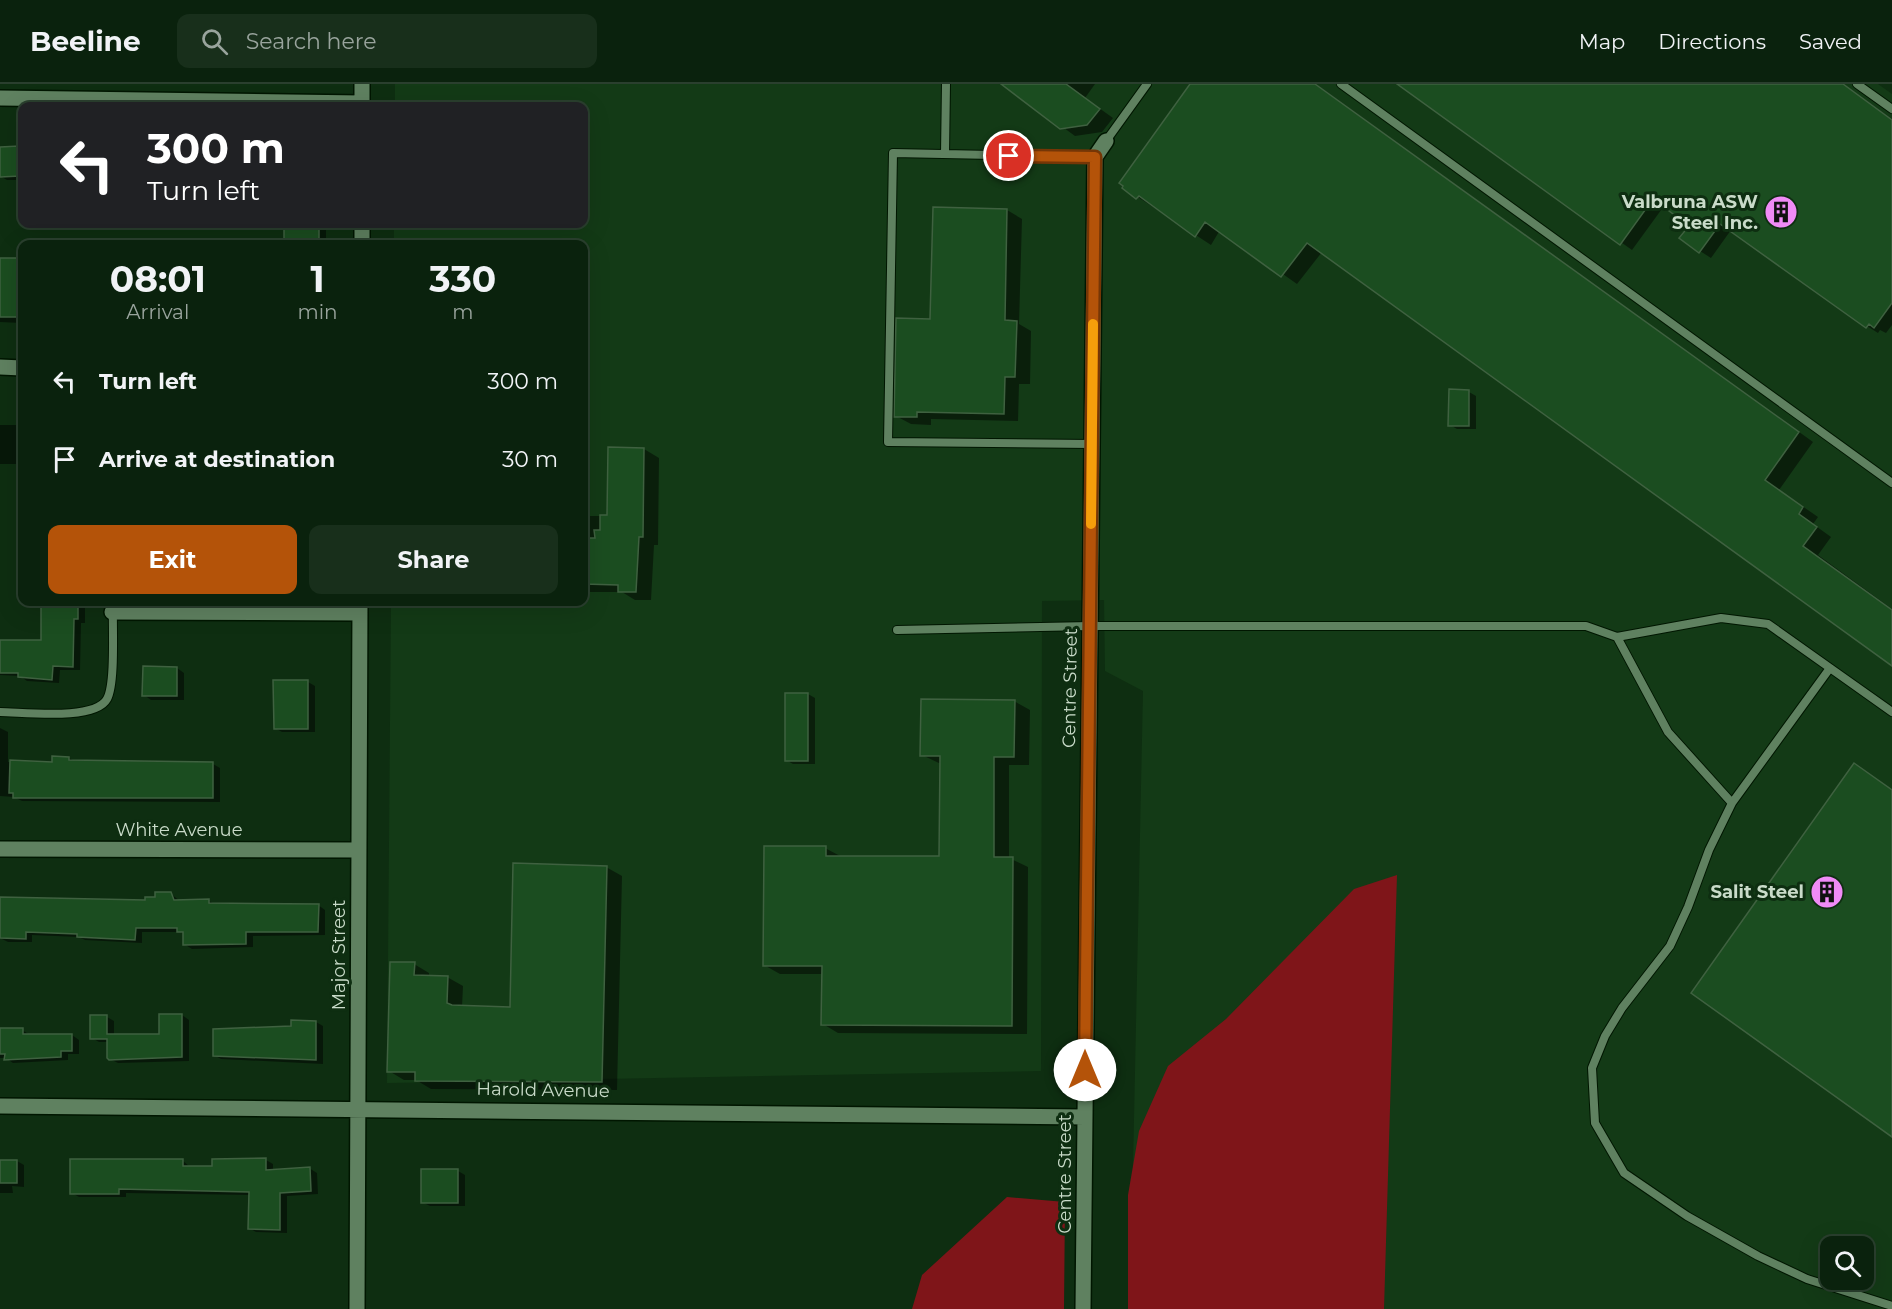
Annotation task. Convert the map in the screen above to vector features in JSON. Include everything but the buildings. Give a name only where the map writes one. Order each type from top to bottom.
[{"type":"street","points":[[362,84],[362,102]]},
{"type":"street","points":[[0,98],[207,102]]},
{"type":"street","points":[[1095,157],[1106,141]]},
{"type":"street","name":"Centre Street","points":[[1083,1309],[1095,157]]},
{"type":"street","points":[[0,368],[18,368]]},
{"type":"street","points":[[112,607],[360,607]]},
{"type":"street","name":"Major Street","points":[[357,1309],[360,607]]},
{"type":"street","name":"White Avenue","points":[[0,849],[359,850]]},
{"type":"street","name":"Harold Avenue","points":[[0,1106],[358,1107],[1085,1117]]},
{"type":"lane","points":[[945,154],[946,84]]},
{"type":"lane","points":[[1106,141],[1147,84]]},
{"type":"lane","points":[[1341,84],[1892,483]]},
{"type":"lane","points":[[1857,84],[1892,109]]},
{"type":"lane","points":[[1092,444],[888,442],[893,153],[1095,157]]},
{"type":"lane","points":[[0,712],[93,710],[107,699],[112,681],[112,607]]},
{"type":"lane","points":[[897,630],[1090,626],[1586,626],[1617,637],[1721,618],[1768,624],[1892,712]]},
{"type":"lane","points":[[1617,637],[1668,732],[1732,803]]},
{"type":"lane","points":[[1830,668],[1732,803],[1709,850],[1688,907],[1670,946],[1622,1008],[1605,1036],[1592,1068],[1595,1123],[1624,1173],[1687,1216],[1758,1256],[1807,1279],[1892,1306]]},
{"type":"shaded area","points":[[395,84],[1878,84],[1892,94],[1892,1309],[1130,1309],[1143,691],[1105,671],[1104,600],[1042,601],[1041,1071],[387,1083],[391,606],[588,606],[588,240],[394,240],[394,228],[588,228],[588,102],[395,102]]},
{"type":"shaded area","points":[[1397,875],[1384,1309],[1128,1309],[1128,1195],[1139,1131],[1168,1066],[1226,1019],[1354,889]]},
{"type":"shaded area","points":[[1007,1197],[1065,1202],[1064,1309],[912,1309],[922,1275]]},
{"type":"slow traffic","points":[[1091,524],[1093,324]]},
{"type":"place","name":"Valbruna ASW Steel Inc.","points":[[1781,212]]},
{"type":"place","name":"Salit Steel","points":[[1827,892]]},
{"type":"route","points":[[1009,156],[1095,157],[1085,1070]]}]
